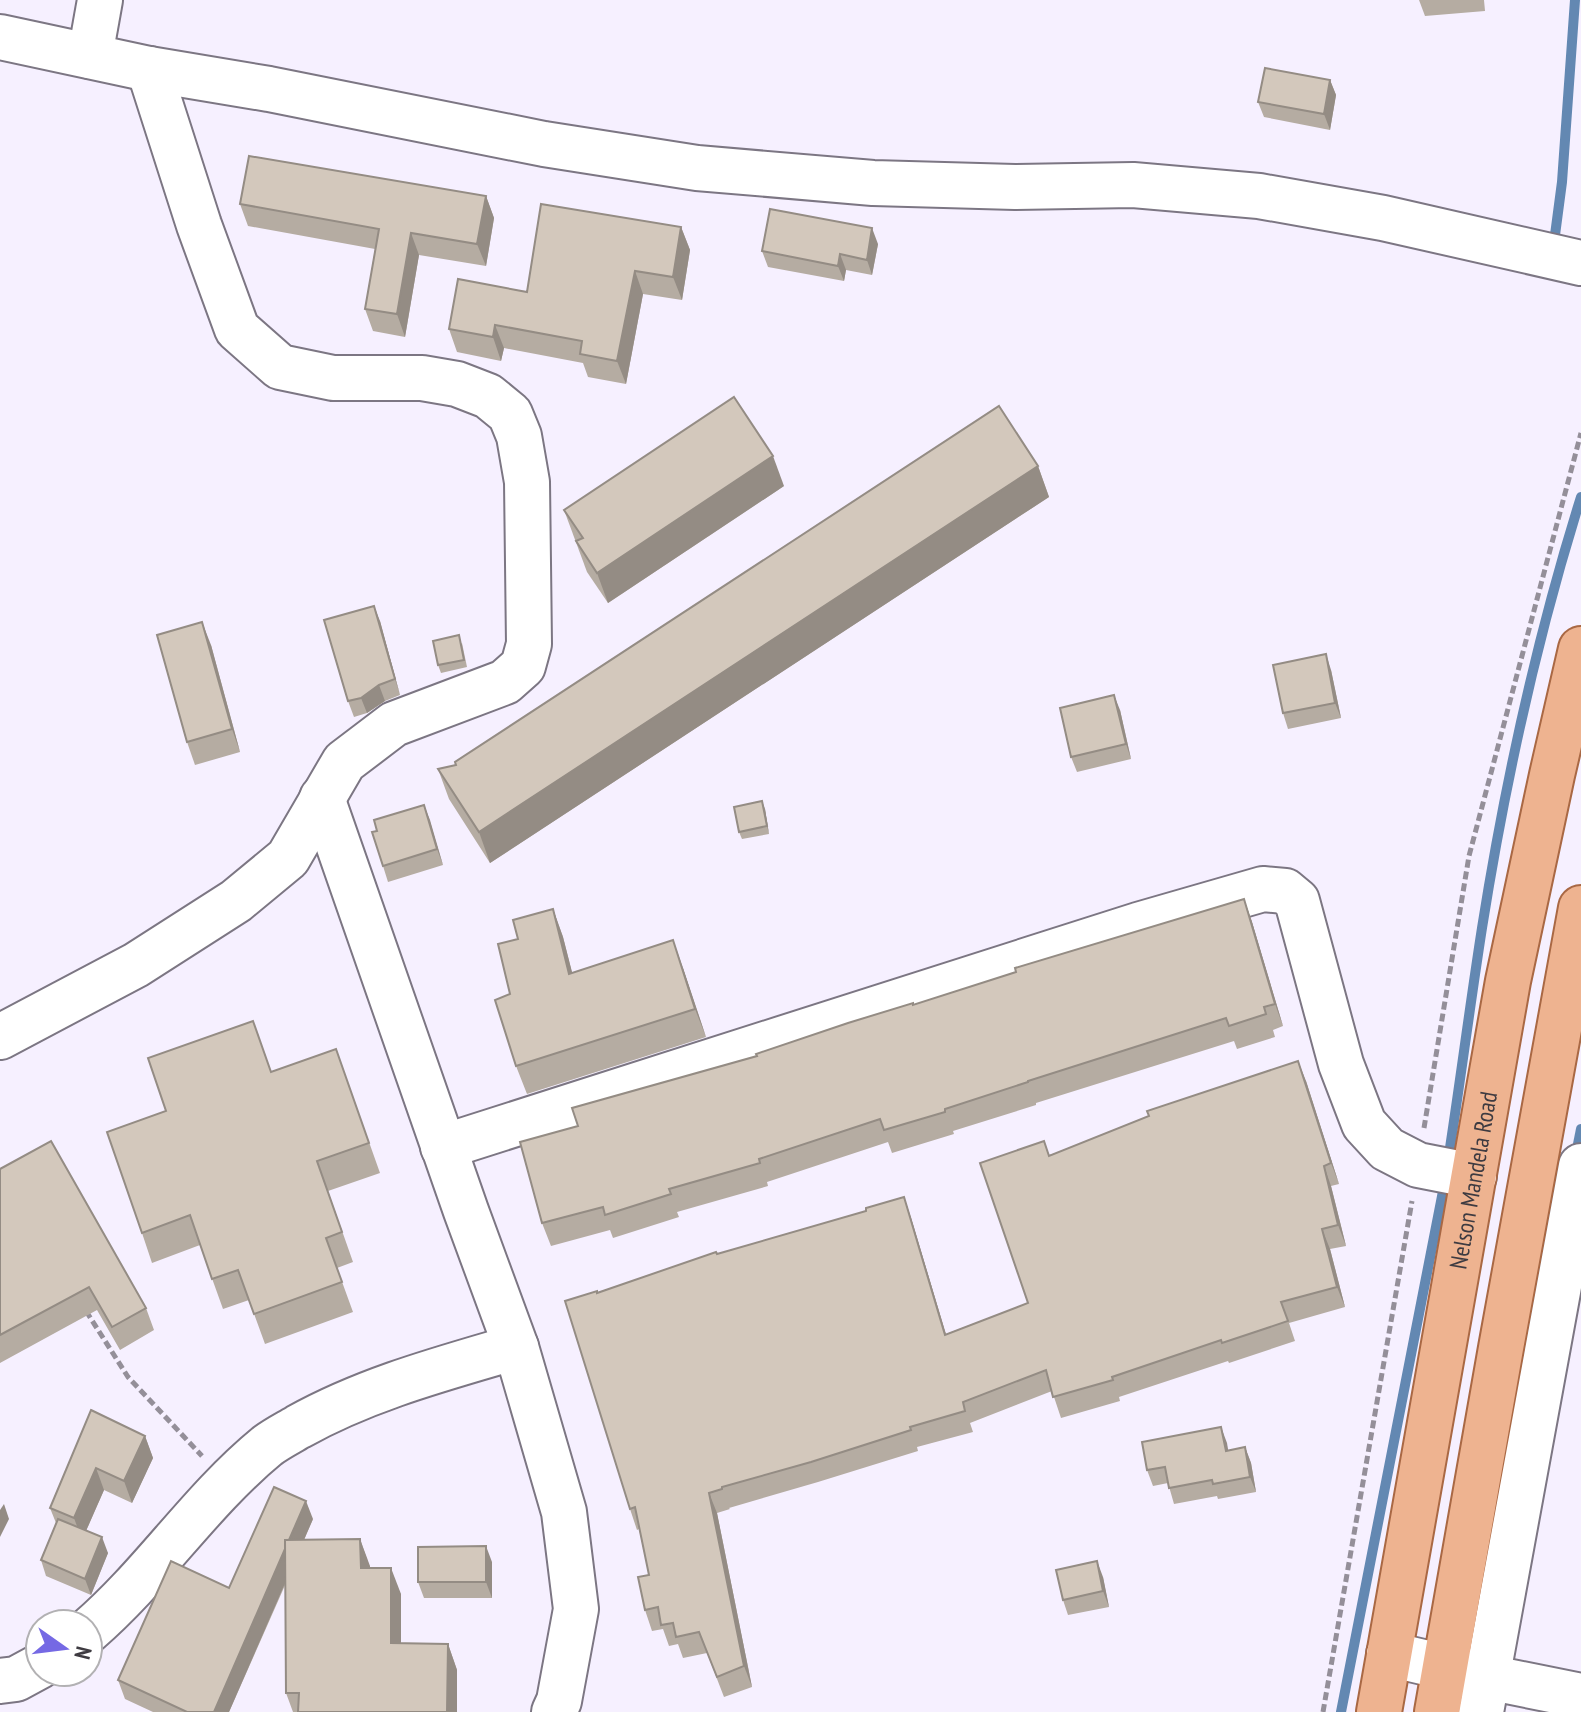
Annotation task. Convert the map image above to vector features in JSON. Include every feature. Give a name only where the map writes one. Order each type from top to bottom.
[{"type":"main road","name":"Nelson Mandela Road","points":[[1379,1712],[1508,981],[1581,649]]},
{"type":"main road","points":[[1437,1712],[1581,908]]},
{"type":"lane","points":[[90,56],[100,0]]},
{"type":"lane","points":[[0,37],[149,69],[269,89],[544,144],[697,168],[873,183],[1015,187],[1133,185],[1259,196],[1383,218],[1581,263]]},
{"type":"lane","points":[[0,1037],[136,965],[236,901],[288,858],[344,762],[394,724],[505,682],[523,666],[529,644],[527,482],[519,436],[510,414],[488,396],[457,384],[422,378],[333,378],[280,367],[237,329],[199,225],[149,69]]},
{"type":"lane","points":[[322,798],[516,1347],[564,1512],[576,1609],[559,1701],[554,1712]]},
{"type":"lane","points":[[443,1147],[1138,925],[1263,889],[1285,891],[1297,901],[1341,1064],[1364,1124],[1387,1149],[1418,1165],[1474,1176]]},
{"type":"lane","points":[[1484,1694],[1581,1166]]},
{"type":"lane","points":[[104,1615],[162,1557],[227,1483],[269,1444],[318,1416],[378,1390],[516,1347]]},
{"type":"lane","points":[[1389,1654],[1445,1666],[1484,1694],[1581,1696]]},
{"type":"lane","points":[[0,1681],[24,1675]]},
{"type":"path","points":[[1323,1712],[1469,856],[1581,433]]},
{"type":"path","points":[[82,1303],[128,1377],[227,1483]]},
{"type":"building","points":[[1265,68],[1330,80],[1324,114],[1258,102]]},
{"type":"building","points":[[249,156],[486,196],[477,244],[411,233],[397,314],[365,309],[379,229],[240,204]]},
{"type":"building","points":[[541,204],[681,227],[673,277],[635,271],[617,361],[580,354],[582,341],[495,325],[493,337],[449,329],[458,279],[527,292]]},
{"type":"building","points":[[770,209],[872,228],[867,260],[840,254],[838,266],[762,251]]},
{"type":"building","points":[[734,397],[773,456],[597,573],[576,541],[583,538],[564,510]]},
{"type":"building","points":[[999,406],[1038,466],[479,832],[438,769],[456,765],[455,762]]},
{"type":"building","points":[[374,606],[395,679],[379,685],[361,698],[348,701],[324,620]]},
{"type":"building","points":[[202,622],[232,729],[187,742],[157,635]]},
{"type":"building","points":[[459,635],[464,660],[438,665],[433,641]]},
{"type":"building","points":[[1326,654],[1335,703],[1283,713],[1273,665]]},
{"type":"building","points":[[1114,695],[1126,744],[1071,757],[1060,708]]},
{"type":"building","points":[[762,801],[767,826],[739,832],[734,807]]},
{"type":"building","points":[[424,805],[437,849],[383,866],[372,832],[377,831],[374,820]]},
{"type":"building","points":[[1244,899],[1275,1004],[1264,1007],[1266,1014],[1229,1026],[1226,1018],[884,1130],[880,1119],[759,1159],[760,1163],[669,1189],[671,1194],[605,1215],[603,1207],[542,1223],[520,1142],[578,1126],[572,1108],[757,1056],[848,1023],[1016,972],[1015,968]]},
{"type":"building","points":[[553,909],[569,974],[673,940],[695,1009],[516,1066],[495,1000],[510,994],[498,944],[518,939],[513,920]]},
{"type":"building","points":[[253,1021],[271,1072],[336,1049],[369,1143],[317,1161],[342,1232],[326,1238],[342,1282],[254,1314],[238,1270],[212,1279],[190,1215],[142,1233],[107,1132],[166,1111],[148,1058]]},
{"type":"building","points":[[1298,1061],[1331,1163],[1324,1166],[1338,1225],[1322,1229],[1337,1287],[1281,1302],[1288,1321],[1222,1343],[1221,1340],[1112,1377],[1113,1380],[1053,1397],[1046,1370],[963,1402],[965,1411],[709,1493],[744,1666],[717,1677],[699,1632],[676,1637],[673,1623],[661,1625],[658,1607],[645,1610],[638,1577],[649,1575],[635,1507],[630,1509],[565,1301],[716,1252],[866,1211],[866,1208],[904,1197],[945,1335],[1028,1303],[980,1163],[1044,1141],[1049,1156],[1149,1116],[1147,1111]]},
{"type":"building","points":[[51,1141],[146,1308],[112,1327],[89,1287],[0,1335],[0,1169]]},
{"type":"building","points":[[91,1410],[145,1436],[124,1481],[96,1468],[74,1518],[50,1508]]},
{"type":"building","points":[[1221,1427],[1226,1451],[1245,1447],[1250,1477],[1169,1488],[1165,1467],[1147,1470],[1142,1442]]},
{"type":"building","points":[[274,1487],[306,1501],[289,1540],[285,1540],[285,1549],[214,1712],[187,1712],[118,1680],[171,1561],[229,1588]]},
{"type":"building","points":[[58,1519],[102,1537],[85,1579],[41,1560]]},
{"type":"building","points":[[360,1539],[361,1568],[391,1568],[391,1643],[448,1644],[447,1712],[298,1712],[299,1693],[286,1693],[285,1540]]},
{"type":"building","points":[[486,1546],[486,1582],[418,1582],[418,1547]]},
{"type":"building","points":[[1097,1561],[1103,1591],[1063,1600],[1056,1570]]},
{"type":"waterway","points":[[1555,235],[1562,182],[1575,0]]},
{"type":"waterway","points":[[1448,1161],[1501,819],[1536,657],[1581,497]]},
{"type":"waterway","points":[[1575,1159],[1581,1129]]},
{"type":"waterway","points":[[1341,1712],[1445,1181]]}]
